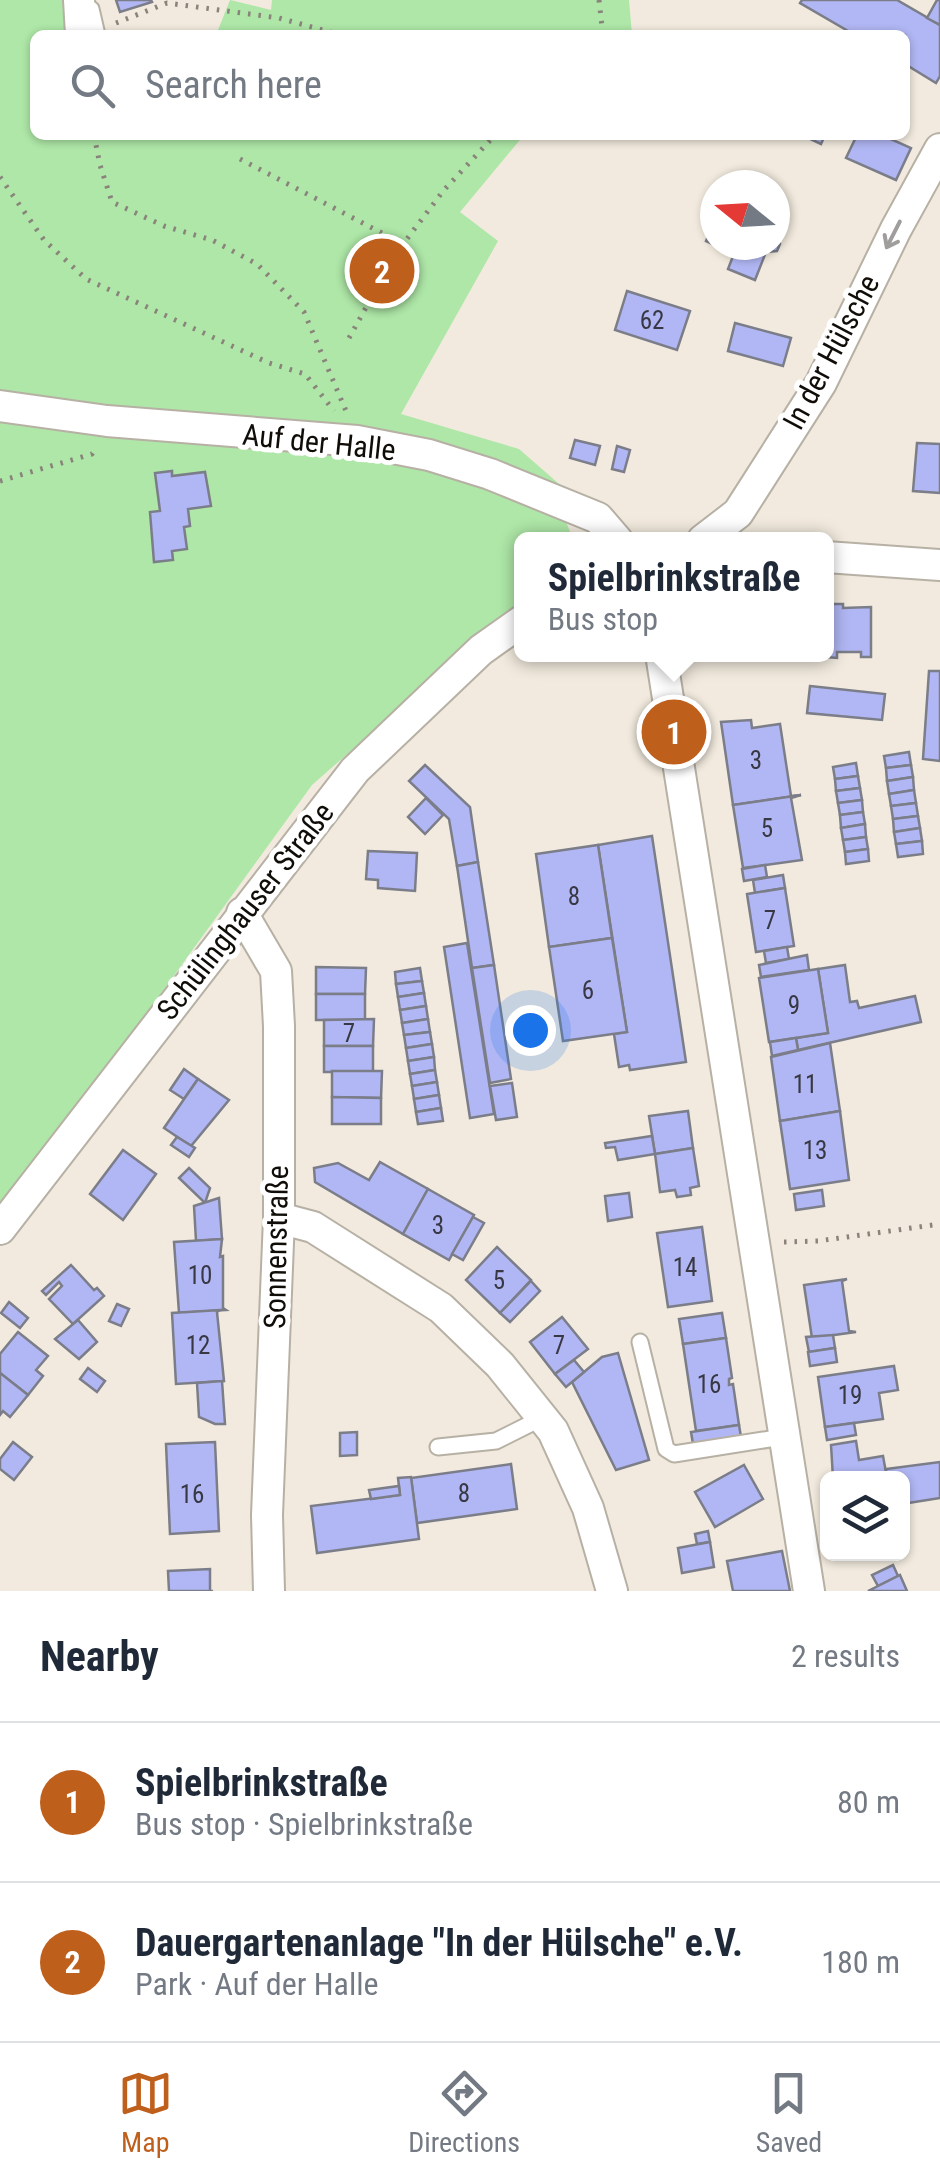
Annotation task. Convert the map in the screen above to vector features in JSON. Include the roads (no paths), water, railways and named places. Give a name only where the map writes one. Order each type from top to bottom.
[{"type":"street","name":"In der Hülsche","points":[[713,532],[738,513],[821,383],[940,149]]},
{"type":"street","name":"Auf der Halle","points":[[0,406],[107,421],[357,441],[429,455],[490,474],[598,518],[610,532]]},
{"type":"street","points":[[834,557],[940,565]]},
{"type":"street","name":"Schülinghauser Straße","points":[[0,1229],[355,770],[481,650],[514,626]]},
{"type":"street","points":[[662,662],[808,1591]]},
{"type":"street","name":"Sonnenstraße","points":[[242,913],[276,971],[279,1218],[267,1515],[269,1591]]},
{"type":"street","points":[[279,1218],[313,1226],[440,1308],[500,1366],[553,1431],[588,1508],[612,1591]]},
{"type":"lane","points":[[88,24],[89,0]]},
{"type":"lane","points":[[640,1342],[666,1449],[674,1454],[783,1437]]},
{"type":"lane","points":[[438,1448],[496,1442],[542,1418]]},
{"type":"place","name":"Dauergartenanlage \"In der Hülsche\" e.V.","points":[[382,271]]},
{"type":"place","name":"Spielbrinkstraße","points":[[674,732]]}]
